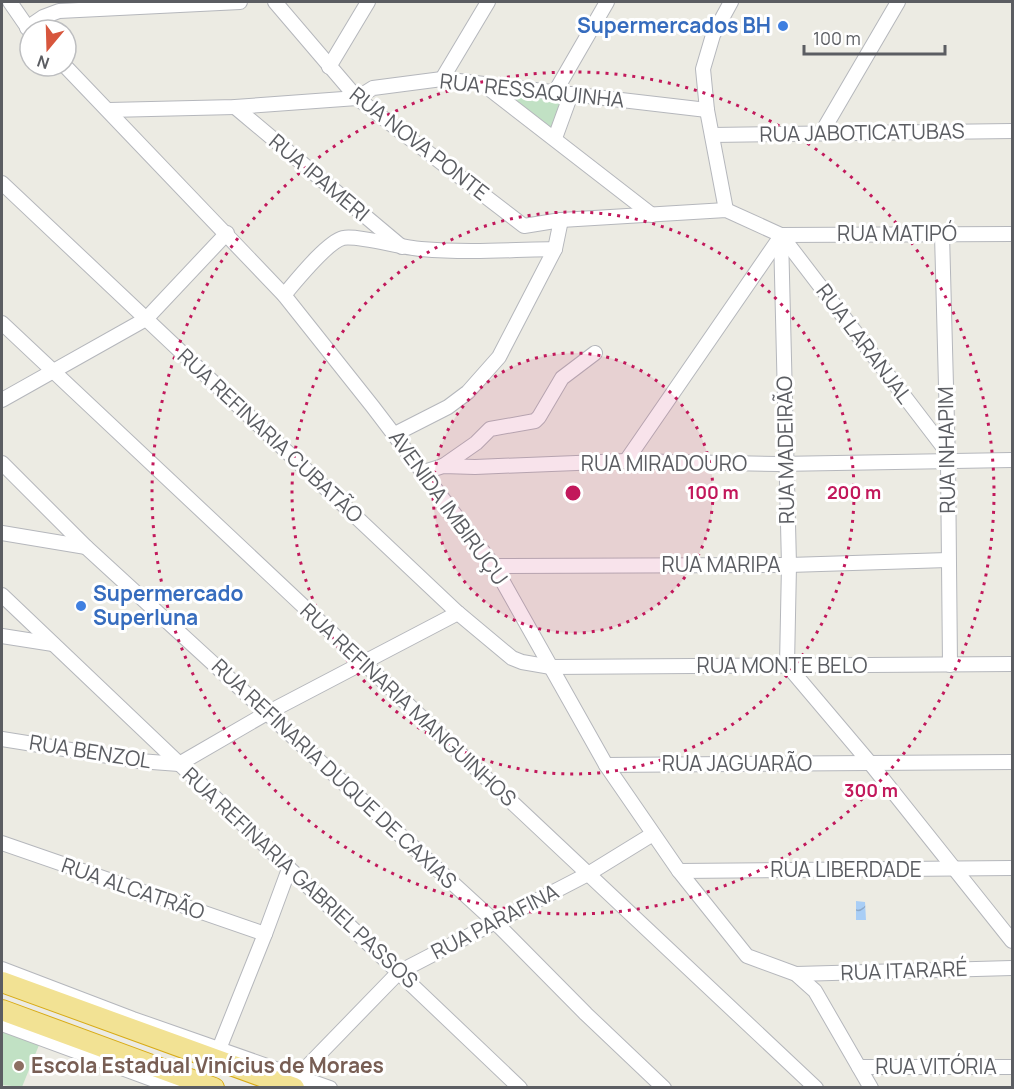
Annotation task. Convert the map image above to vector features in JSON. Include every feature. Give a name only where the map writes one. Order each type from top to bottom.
[{"type":"highway","points":[[2,982],[296,1082]]},
{"type":"highway","points":[[2,1010],[214,1088]]},
{"type":"street","points":[[10,2],[21,18]]},
{"type":"street","points":[[41,18],[59,11],[240,2]]},
{"type":"street","name":"RUA NOVA PONTE","points":[[275,2],[357,98],[524,226],[561,220]]},
{"type":"street","points":[[329,67],[368,2]]},
{"type":"street","points":[[442,79],[488,2]]},
{"type":"street","points":[[555,92],[607,2]]},
{"type":"street","points":[[726,210],[707,110],[704,69],[713,35],[731,2]]},
{"type":"street","points":[[822,132],[898,2]]},
{"type":"street","name":"AVENIDA IMBIRUÇU","points":[[77,78],[284,295],[395,434],[494,566],[606,765],[679,871],[747,956],[796,974],[815,991],[871,1088]]},
{"type":"street","name":"RUA RESSAQUINHA","points":[[109,111],[235,107],[357,98],[373,88],[442,79],[707,110]]},
{"type":"street","points":[[481,83],[652,215]]},
{"type":"street","points":[[555,138],[571,94]]},
{"type":"street","name":"RUA IPAMERI","points":[[235,107],[403,248]]},
{"type":"street","name":"RUA JABOTICATUBAS","points":[[712,135],[1012,131]]},
{"type":"street","name":"RUA REFINARIA CUBATÃO","points":[[2,183],[458,613],[512,658],[551,667]]},
{"type":"street","points":[[395,434],[448,407],[468,392],[498,357],[555,249],[561,220],[726,210],[781,235],[626,461]]},
{"type":"street","points":[[2,400],[146,319],[227,233]]},
{"type":"street","name":"RUA INHAPIM","points":[[942,234],[948,457],[950,666]]},
{"type":"street","name":"RUA MATIPÓ","points":[[781,235],[1012,234]]},
{"type":"street","name":"RUA LARANJAL","points":[[781,235],[948,457]]},
{"type":"street","name":"RUA MADEIRÃO","points":[[781,235],[789,565],[787,665]]},
{"type":"street","points":[[284,295],[332,243],[343,238],[354,238],[403,248],[442,251],[555,249]]},
{"type":"street","name":"RUA REFINARIA MANGUINHOS","points":[[2,323],[816,1088]]},
{"type":"street","points":[[443,466],[476,443],[490,429],[535,421],[562,378],[595,353]]},
{"type":"street","name":"RUA MIRADOURO","points":[[424,472],[443,466],[475,467],[626,461],[785,463],[948,457],[1012,460]]},
{"type":"street","name":"RUA REFINARIA DUQUE DE CAXIAS","points":[[2,463],[86,547],[495,922],[586,1014],[664,1088]]},
{"type":"street","points":[[2,533],[86,547]]},
{"type":"street","name":"RUA MARIPA","points":[[494,566],[789,565],[948,560]]},
{"type":"street","name":"RUA REFINARIA GABRIEL PASSOS","points":[[2,595],[520,1088]]},
{"type":"street","points":[[179,764],[267,713],[458,613]]},
{"type":"street","points":[[2,636],[53,644]]},
{"type":"street","name":"RUA MONTE BELO","points":[[551,667],[1012,664]]},
{"type":"street","points":[[787,665],[1012,941]]},
{"type":"street","name":"RUA BENZOL","points":[[2,739],[179,764]]},
{"type":"street","name":"RUA JAGUARÃO","points":[[606,765],[1012,762]]},
{"type":"street","name":"RUA PARAFINA","points":[[296,1082],[399,972],[588,874],[653,834]]},
{"type":"street","name":"RUA ALCATRÃO","points":[[2,843],[266,934]]},
{"type":"street","name":"RUA LIBERDADE","points":[[679,871],[1012,868]]},
{"type":"street","points":[[219,1049],[266,934],[289,869]]},
{"type":"street","name":"RUA ITARARÉ","points":[[796,974],[1012,968]]},
{"type":"street","points":[[2,969],[219,1049],[296,1082],[330,1088]]},
{"type":"street","points":[[2,1024],[176,1088]]},
{"type":"street","name":"RUA VITÓRIA","points":[[859,1067],[1012,1067]]},
{"type":"green space","points":[[486,85],[569,95],[554,135]]},
{"type":"green space","name":"Escola Estadual Vinícius de Moraes","points":[[2,1030],[39,1045],[22,1087],[2,1085]]},
{"type":"water","points":[[856,901],[865,902],[866,920],[856,920]]},
{"type":"place","name":"Supermercados BH","points":[[783,26]]},
{"type":"place","name":"Supermercado Superluna","points":[[81,606]]},
{"type":"place","name":"Escola Estadual Vinícius de Moraes","points":[[19,1066]]}]
